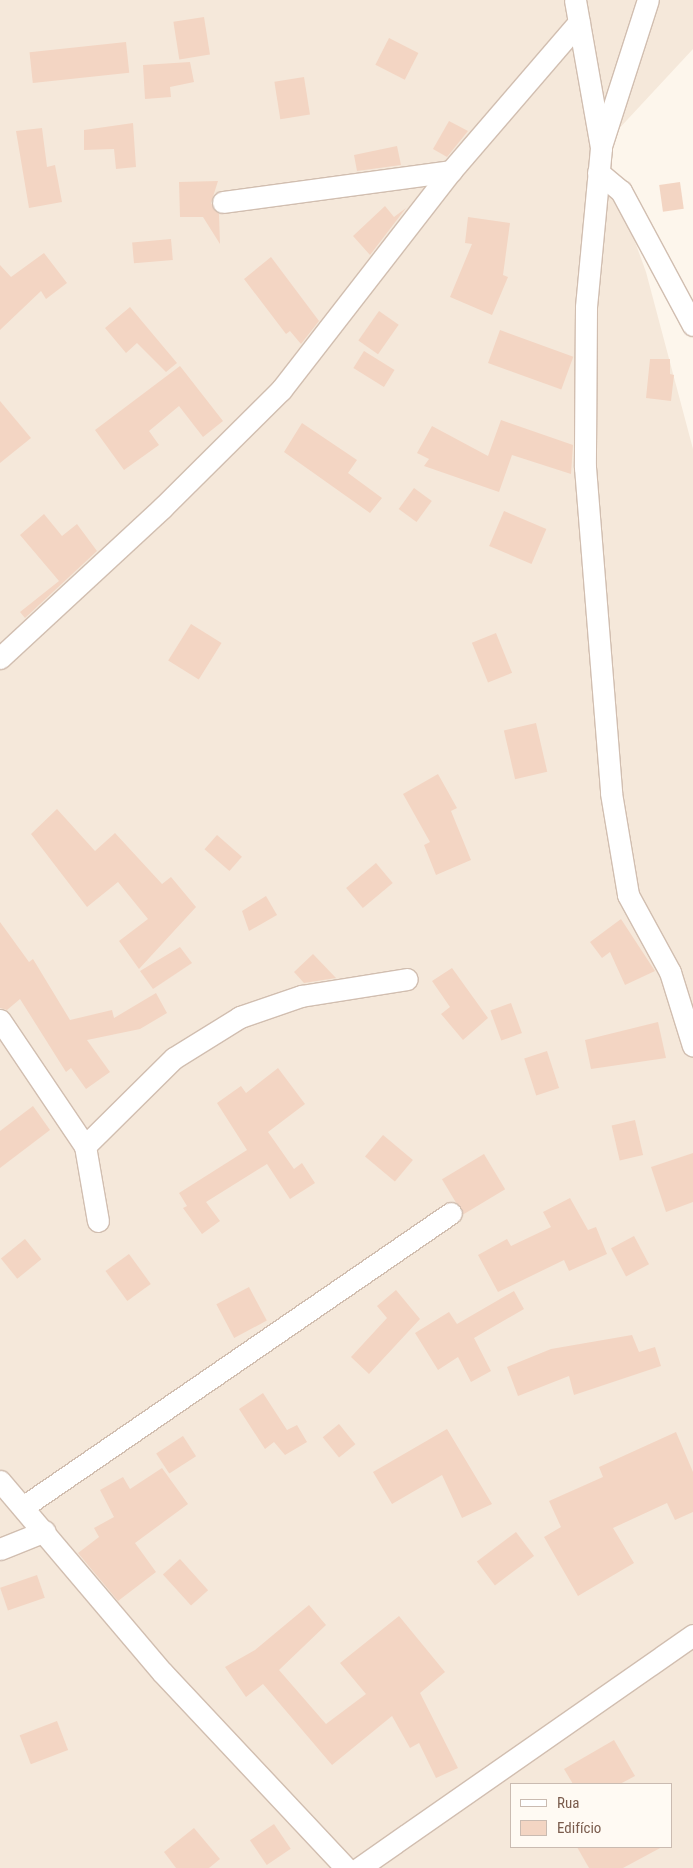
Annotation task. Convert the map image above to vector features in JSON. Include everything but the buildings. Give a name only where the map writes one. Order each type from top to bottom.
[{"type":"street","points":[[575,0],[601,148]]},
{"type":"street","points":[[648,0],[601,148],[586,307],[585,467],[611,793],[628,894],[670,972],[693,1046]]},
{"type":"street","points":[[0,658],[162,508],[281,390],[451,171],[579,22]]},
{"type":"street","points":[[223,202],[451,171]]},
{"type":"street","points":[[598,172],[621,190],[693,325]]},
{"type":"street","points":[[85,1146],[174,1058],[240,1017],[301,996],[408,979]]},
{"type":"street","points":[[0,1020],[85,1146],[98,1221]]},
{"type":"street","points":[[23,1507],[451,1213]]},
{"type":"street","points":[[0,1481],[45,1531],[162,1672],[346,1868]]},
{"type":"street","points":[[0,1549],[45,1531]]},
{"type":"street","points":[[359,1868],[693,1636]]},
{"type":"shaded area","points":[[0,0],[693,0],[693,49],[601,148],[646,272],[693,449],[693,1868],[0,1868]]}]
